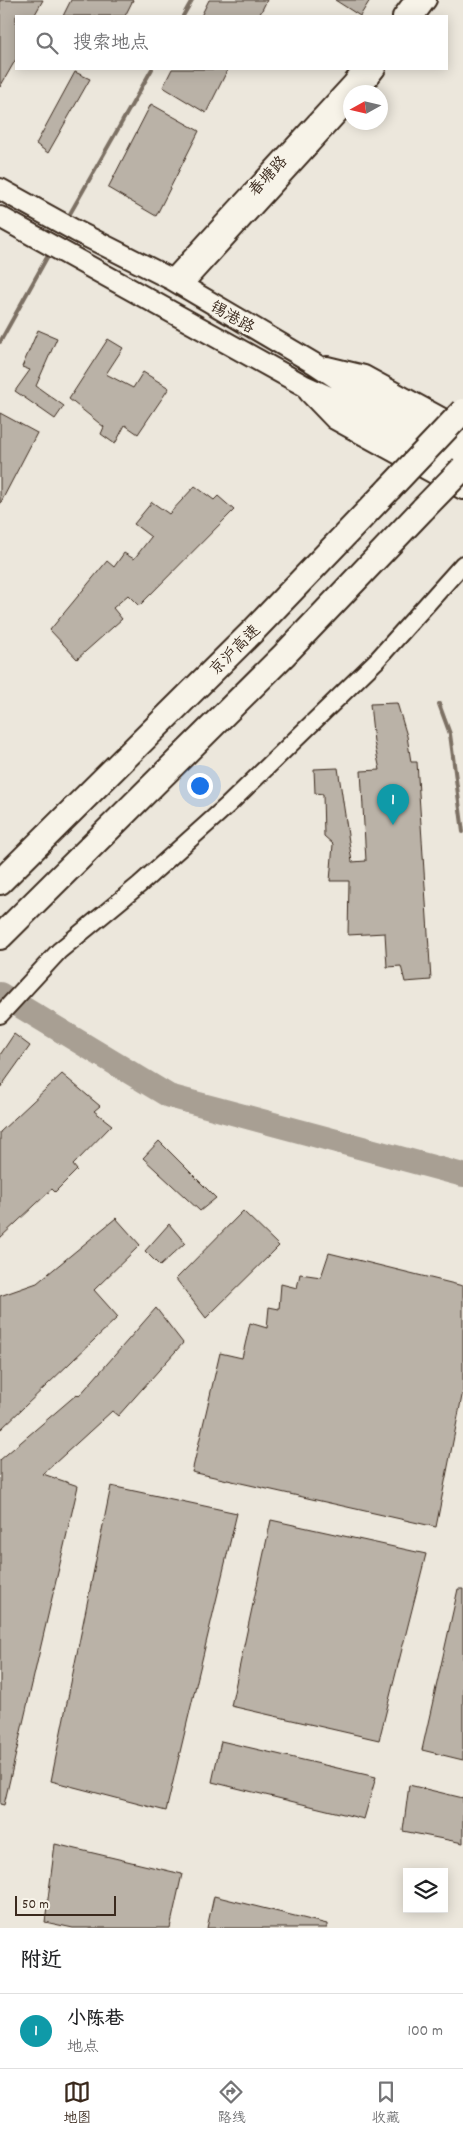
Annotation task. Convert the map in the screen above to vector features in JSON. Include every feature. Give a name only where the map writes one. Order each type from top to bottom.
[{"type":"highway","name":"京沪高速","points":[[0,882],[254,630],[463,411]]},
{"type":"highway","points":[[5,932],[284,655],[463,468]]},
{"type":"main road","name":"锡港路","points":[[0,189],[177,283],[315,364],[354,390],[463,450]]},
{"type":"main road","name":"锡港路","points":[[0,217],[303,385],[345,404],[463,468]]},
{"type":"main road","points":[[315,364],[364,376],[463,430]]},
{"type":"main road","points":[[303,385],[334,419],[463,489]]},
{"type":"street","points":[[402,15],[413,0]]},
{"type":"street","points":[[417,15],[428,0]]},
{"type":"street","name":"春塘路","points":[[177,283],[361,70]]},
{"type":"street","points":[[364,85],[376,70]]},
{"type":"street","name":"春塘路","points":[[177,283],[343,109]]},
{"type":"street","points":[[0,1015],[59,951],[140,885],[228,805],[377,660],[463,564]]},
{"type":"building","points":[[0,0],[43,0],[35,15],[15,15],[15,61],[0,87]]},
{"type":"building","points":[[71,0],[133,0],[126,15],[64,15]]},
{"type":"building","points":[[209,0],[267,0],[260,15],[202,15]]},
{"type":"building","points":[[335,0],[370,0],[361,15]]},
{"type":"building","points":[[172,70],[228,70],[206,113],[163,87]]},
{"type":"building","points":[[75,72],[90,79],[48,153],[36,144]]},
{"type":"building","points":[[151,104],[199,131],[156,216],[108,188]]},
{"type":"building","points":[[38,330],[57,338],[36,386],[64,406],[55,419],[15,391],[30,370],[22,367]]},
{"type":"building","points":[[108,339],[123,348],[106,374],[133,388],[143,372],[169,388],[138,434],[125,425],[115,444],[101,434],[104,427],[69,399]]},
{"type":"building","points":[[0,413],[37,433],[0,504]]},
{"type":"building","points":[[195,486],[214,500],[218,496],[234,510],[139,606],[128,595],[113,608],[122,619],[77,659],[50,630],[107,561],[114,567],[124,553],[134,559],[151,537],[134,524],[152,502],[169,514]]},
{"type":"building","points":[[397,703],[407,736],[411,762],[417,762],[431,980],[405,982],[401,966],[387,967],[385,933],[348,935],[349,881],[330,881],[333,844],[324,836],[323,794],[315,793],[314,769],[338,768],[352,862],[366,861],[361,771],[380,770],[374,742],[370,704]]},
{"type":"building","points":[[14,1034],[30,1046],[0,1088],[0,1055]]},
{"type":"building","points":[[62,1074],[100,1106],[94,1111],[112,1125],[73,1165],[77,1170],[55,1192],[52,1189],[0,1238],[0,1132]]},
{"type":"building","points":[[159,1141],[216,1198],[200,1211],[143,1158]]},
{"type":"building","points":[[243,1211],[279,1246],[206,1318],[176,1279]]},
{"type":"building","points":[[116,1218],[140,1245],[94,1290],[118,1317],[0,1430],[0,1296],[37,1283]]},
{"type":"building","points":[[169,1224],[185,1243],[160,1266],[145,1251]]},
{"type":"building","points":[[329,1253],[463,1286],[463,1391],[436,1527],[192,1472],[220,1353],[242,1358],[250,1323],[267,1328],[269,1307],[279,1309],[281,1284],[297,1288],[300,1274],[321,1277]]},
{"type":"building","points":[[156,1308],[183,1343],[118,1416],[112,1411],[43,1474],[78,1486],[4,1805],[0,1804],[0,1460],[77,1394],[79,1396]]},
{"type":"building","points":[[111,1486],[237,1513],[166,1811],[51,1781]]},
{"type":"building","points":[[271,1520],[426,1554],[379,1740],[231,1706]]},
{"type":"building","points":[[458,1589],[463,1589],[463,1760],[422,1750]]},
{"type":"building","points":[[221,1741],[376,1777],[364,1819],[212,1782]]},
{"type":"building","points":[[409,1785],[463,1798],[463,1843],[403,1831]]},
{"type":"building","points":[[55,1844],[182,1874],[170,1928],[73,1928],[45,1922]]},
{"type":"building","points":[[214,1896],[327,1924],[327,1928],[207,1928]]},
{"type":"waterway","points":[[184,15],[192,0]]},
{"type":"waterway","points":[[67,219],[151,70]]},
{"type":"waterway","points":[[0,342],[50,252]]},
{"type":"waterway","points":[[439,704],[450,734],[463,832]]},
{"type":"waterway","points":[[0,994],[169,1096],[463,1175]]},
{"type":"place","name":"小陈巷","points":[[393,825]]}]
